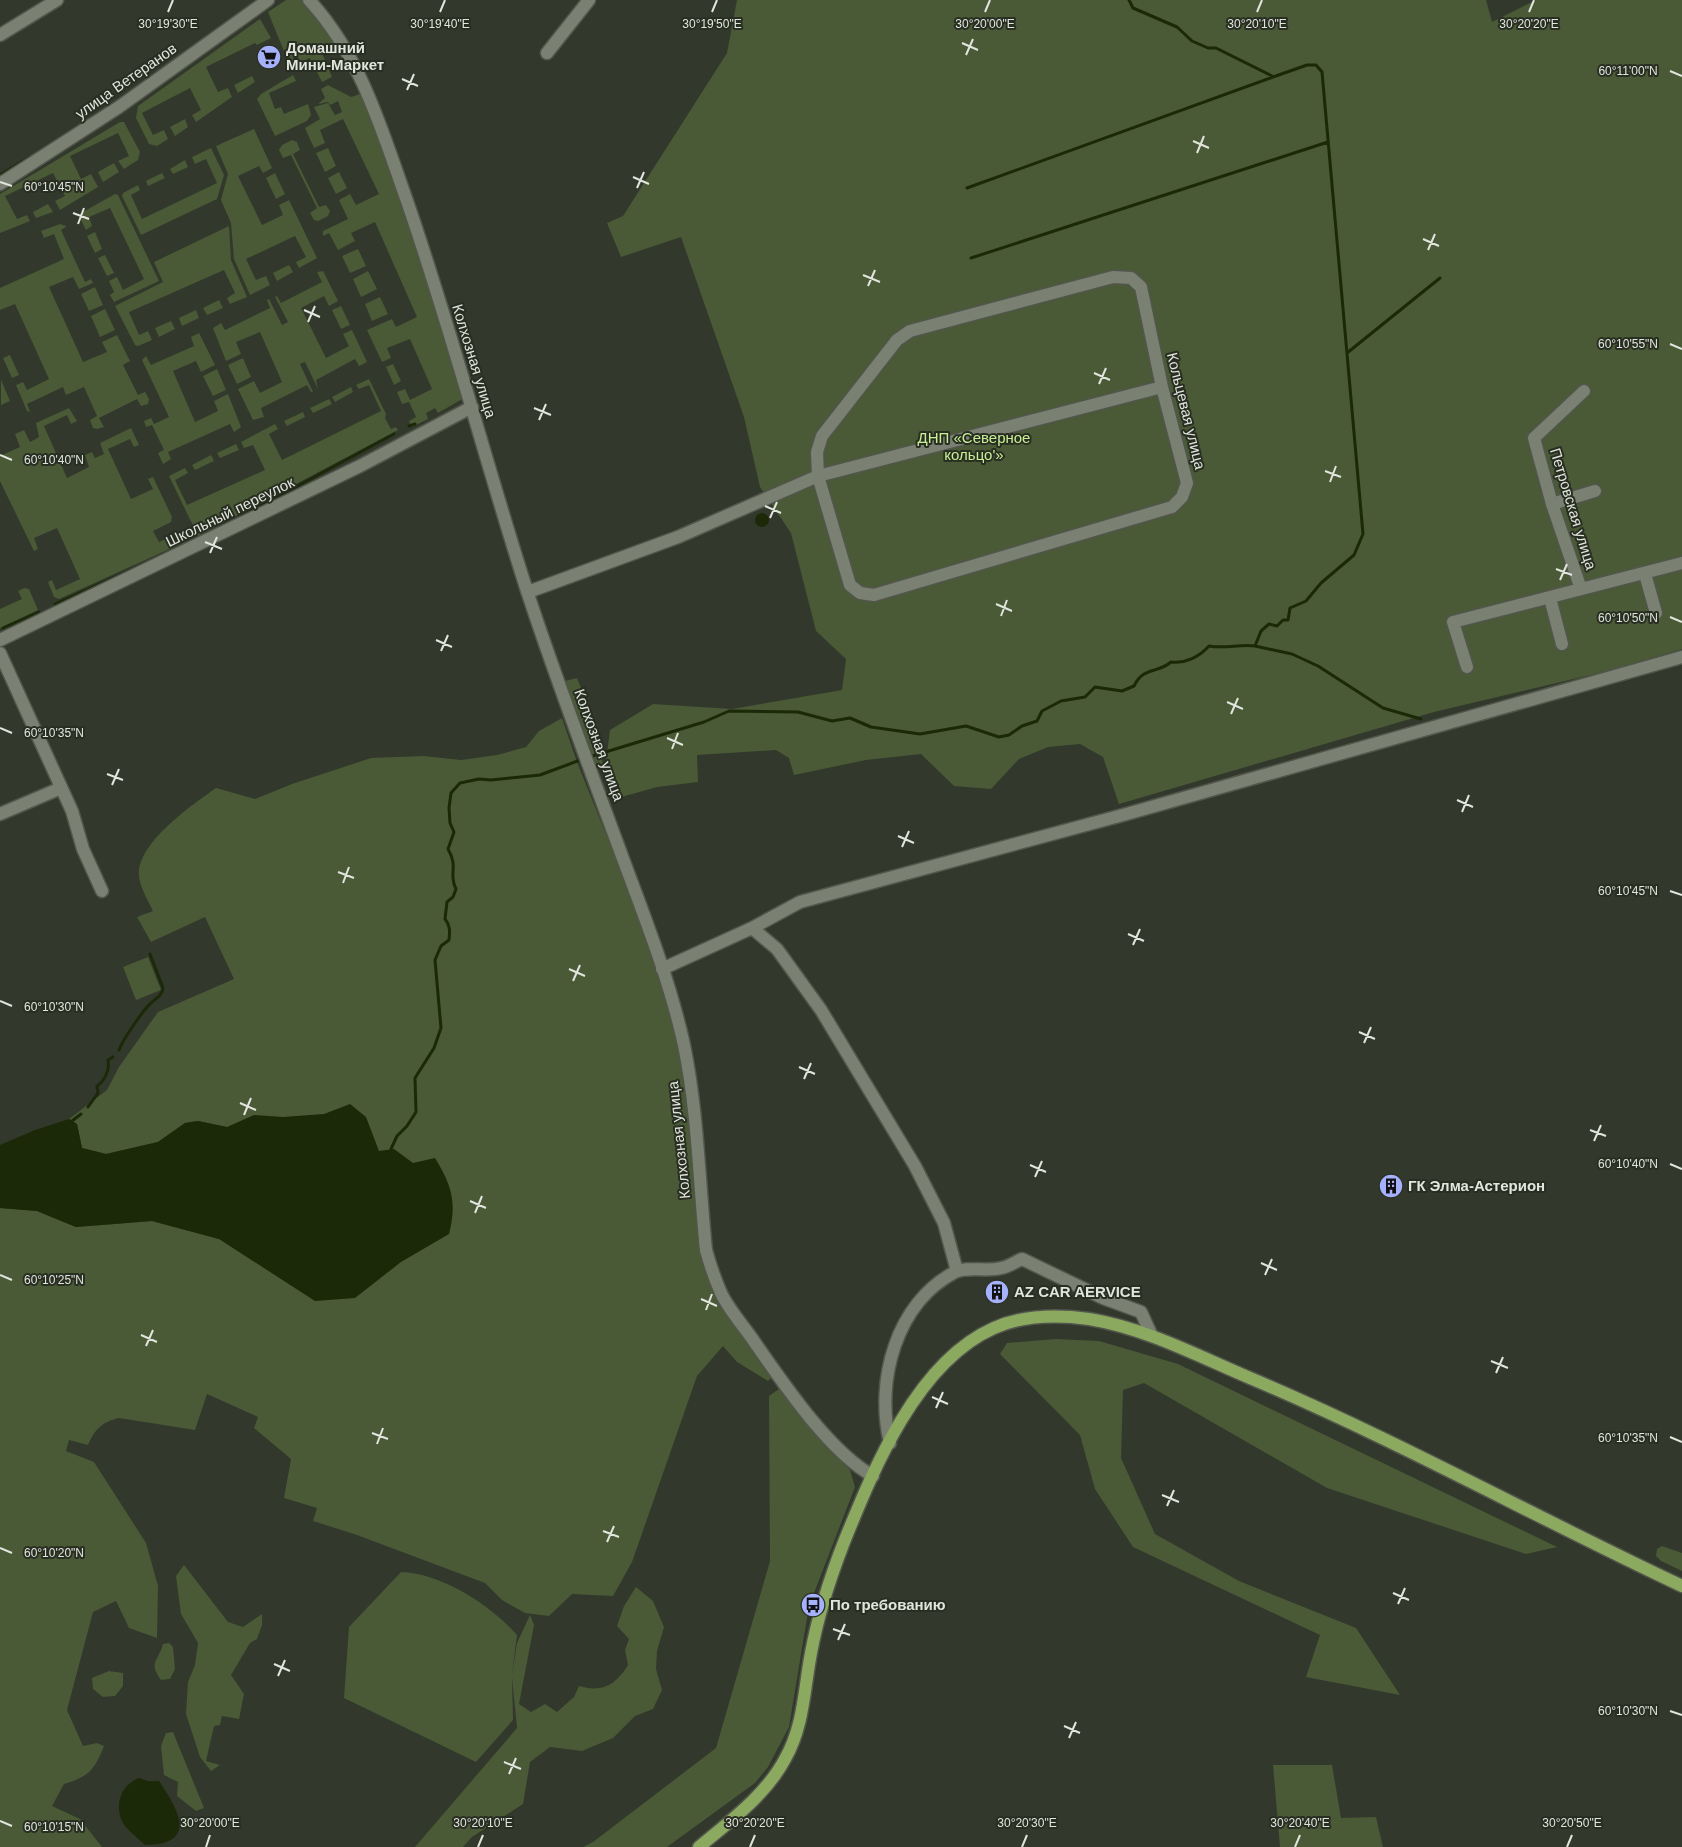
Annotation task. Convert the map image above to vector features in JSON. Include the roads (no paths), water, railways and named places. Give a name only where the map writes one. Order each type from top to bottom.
[{"type":"main road","points":[[700,1847],[771,1781],[786,1758],[797,1733],[820,1612],[843,1546],[890,1442],[936,1370],[965,1346],[995,1328],[1029,1319],[1057,1316],[1090,1319],[1152,1336],[1279,1390],[1682,1587]]},
{"type":"street","points":[[0,35],[57,0]]},
{"type":"street","name":"улица Ветеранов","points":[[0,184],[119,107],[268,0]]},
{"type":"street","name":"Колхозная улица","points":[[309,0],[322,14],[346,49],[368,94],[419,235],[528,592],[662,969],[684,1044],[692,1098],[706,1250],[711,1269],[722,1294],[777,1373],[838,1449],[855,1466],[873,1476]]},
{"type":"street","points":[[547,53],[589,0]]},
{"type":"street","name":"Кольцевая улица","points":[[1113,277],[1131,278],[1140,287],[1162,387],[1187,483],[1182,497],[1172,506],[874,595],[860,593],[850,585],[818,476],[817,452],[822,436],[897,340],[910,331],[1113,277]]},
{"type":"street","points":[[528,592],[678,537],[818,476],[1162,387]]},
{"type":"street","name":"Петровская улица","points":[[1581,589],[1552,504],[1534,438],[1584,391]]},
{"type":"street","name":"Школьный переулок","points":[[0,640],[352,470],[472,407]]},
{"type":"street","points":[[1552,504],[1595,491]]},
{"type":"street","points":[[1467,667],[1453,622],[1682,563]]},
{"type":"street","points":[[1645,574],[1656,614]]},
{"type":"street","points":[[1550,598],[1562,644]]},
{"type":"street","points":[[0,653],[72,811],[83,849],[102,891]]},
{"type":"street","points":[[662,969],[752,928],[800,902],[1123,815],[1682,657]]},
{"type":"street","points":[[0,814],[61,788]]},
{"type":"street","points":[[752,928],[777,948],[821,1010],[915,1166],[944,1223],[957,1271]]},
{"type":"street","points":[[890,1442],[884,1406],[893,1352],[907,1316],[928,1290],[957,1271],[1001,1268],[1022,1259],[1103,1298],[1141,1312],[1152,1336]]},
{"type":"waterway","points":[[1129,0],[1133,8],[1177,27],[1192,41],[1208,48],[1216,48],[1272,76]]},
{"type":"waterway","points":[[589,757],[704,722],[729,711],[798,712],[832,721],[850,718],[871,727],[920,734],[966,726],[999,737],[1009,735],[1022,726],[1037,721],[1042,711],[1061,701],[1085,697],[1095,687],[1122,691],[1134,686],[1146,673],[1166,666],[1171,662],[1192,659],[1209,646],[1255,646],[1261,631],[1269,624],[1277,626],[1283,620],[1288,620],[1290,608],[1306,601],[1321,583],[1354,555],[1363,534],[1322,72],[1316,65],[1307,65],[967,188]]},
{"type":"waterway","points":[[971,258],[1328,142]]},
{"type":"waterway","points":[[0,175],[30,157]]},
{"type":"waterway","points":[[1347,353],[1440,278]]},
{"type":"waterway","points":[[409,426],[415,424]]},
{"type":"waterway","points":[[240,517],[394,434]]},
{"type":"waterway","points":[[55,604],[146,563]]},
{"type":"waterway","points":[[3,628],[39,612]]},
{"type":"waterway","points":[[1255,646],[1292,654],[1318,666],[1383,708],[1421,719]]},
{"type":"waterway","points":[[391,1149],[397,1136],[407,1126],[416,1112],[415,1078],[434,1048],[441,1028],[435,960],[441,946],[449,940],[449,928],[445,919],[447,902],[453,897],[456,889],[453,879],[453,861],[448,849],[454,832],[450,823],[451,793],[460,783],[479,779],[491,780],[540,775],[583,759]]},
{"type":"waterway","points":[[119,1050],[138,1019],[160,995],[163,988],[150,954]]},
{"type":"waterway","points":[[88,1107],[98,1093],[97,1086],[106,1074],[108,1060],[113,1057]]},
{"type":"waterway","points":[[72,1121],[81,1114]]},
{"type":"place","name":"Домашний Мини-Маркет","points":[[269,57]]},
{"type":"place","name":"ГК Элма-Астерион","points":[[1391,1186]]},
{"type":"place","name":"AZ CAR AERVICE","points":[[997,1292]]},
{"type":"place","name":"По требованию","points":[[813,1605]]},
{"type":"park label","name":"ДНП «Северное кольцо'»","points":[[974,446]]}]
